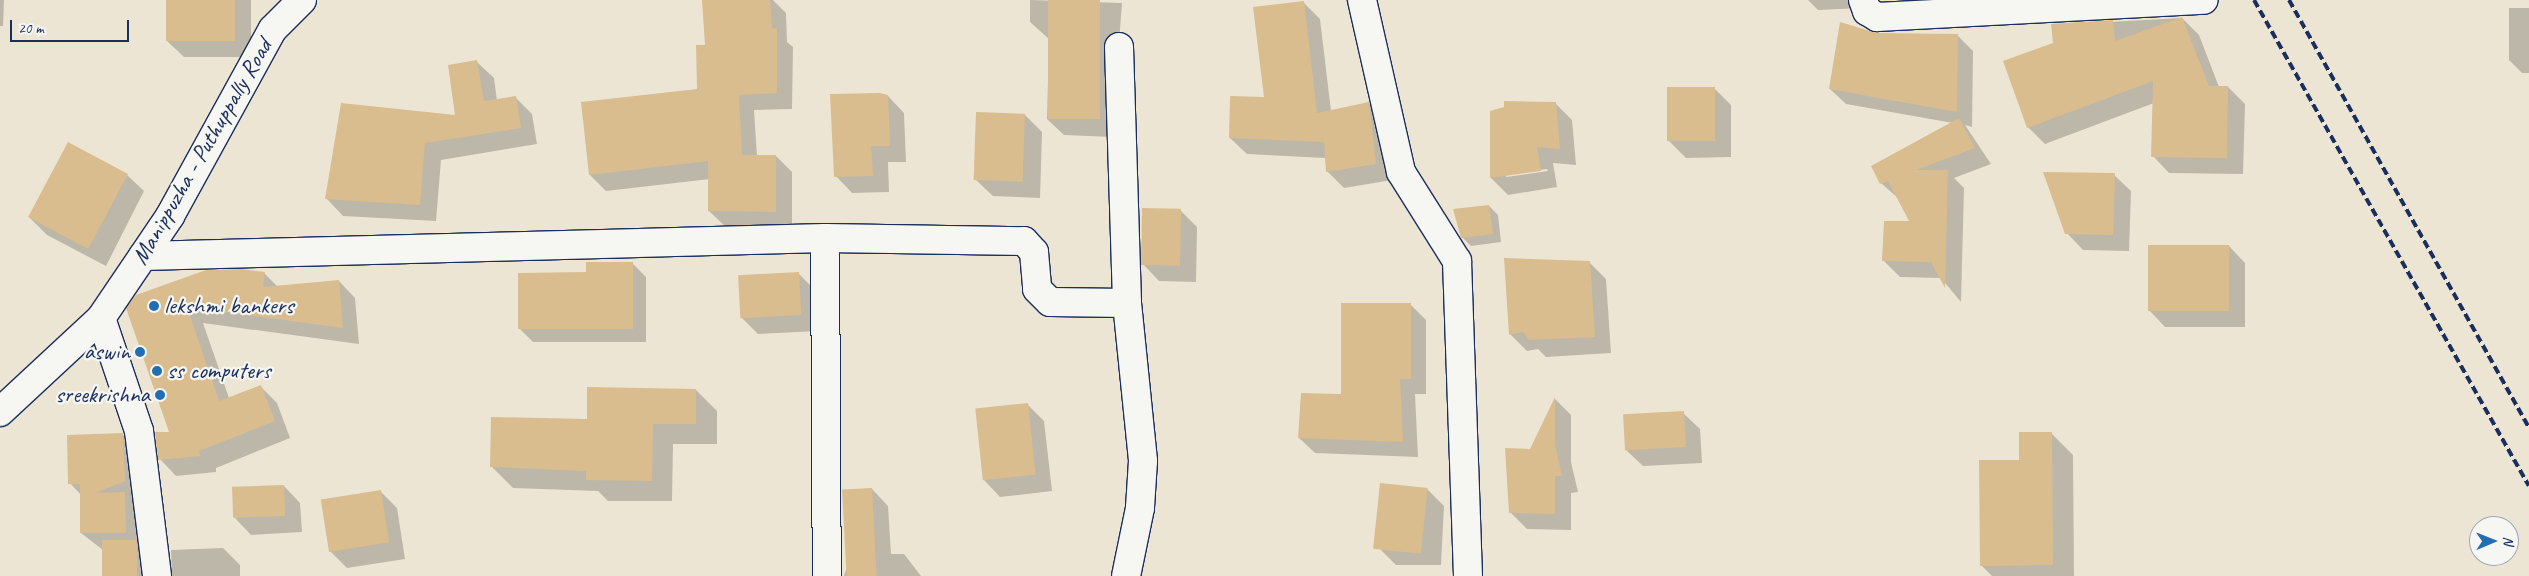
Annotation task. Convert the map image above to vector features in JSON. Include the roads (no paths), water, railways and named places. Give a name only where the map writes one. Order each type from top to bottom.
[{"type":"street","name":"Manippuzha - Puthuppally Road","points":[[0,412],[101,318],[170,216],[273,29],[302,0]]},
{"type":"street","points":[[1362,0],[1401,172],[1457,261],[1468,576]]},
{"type":"street","points":[[1863,0],[1867,11],[1877,17],[2204,0]]},
{"type":"street","points":[[1119,47],[1127,303],[1143,461],[1140,508],[1126,576]]},
{"type":"street","points":[[825,238],[827,576]]},
{"type":"street","points":[[143,256],[825,238],[1024,242],[1034,252],[1037,289],[1050,302],[1127,303]]},
{"type":"street","points":[[101,318],[139,431],[158,576]]},
{"type":"railway","points":[[2254,0],[2529,486]]},
{"type":"railway","points":[[2289,0],[2529,428]]},
{"type":"place","name":"lekshmi bankers","points":[[154,306]]},
{"type":"place","name":"aswin","points":[[140,352]]},
{"type":"place","name":"ss computers","points":[[157,371]]},
{"type":"place","name":"sreekrishna","points":[[160,395]]}]
